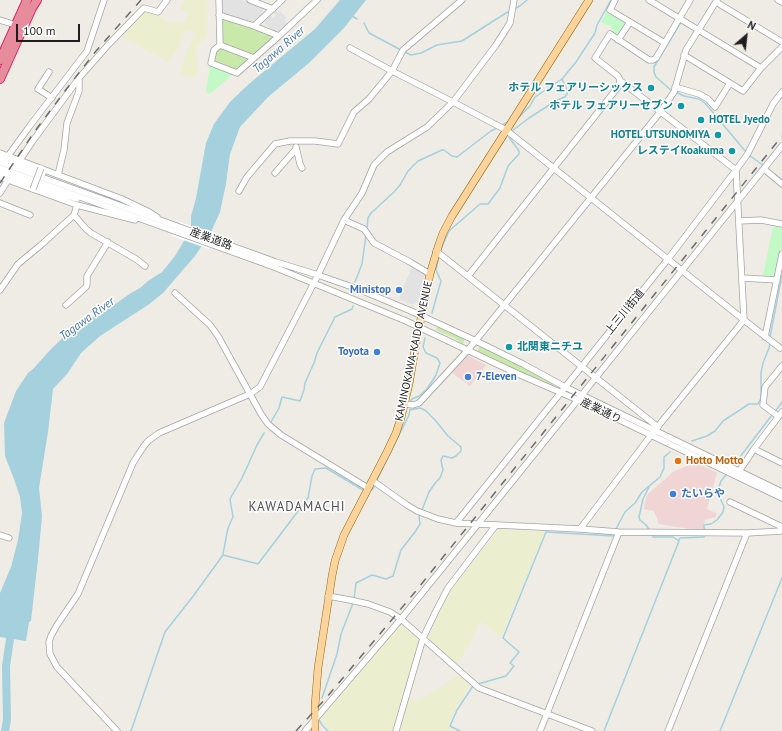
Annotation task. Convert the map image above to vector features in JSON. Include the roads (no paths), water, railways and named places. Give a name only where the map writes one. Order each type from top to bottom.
[{"type":"highway","points":[[0,78],[20,26],[22,12],[27,0]]},
{"type":"highway","points":[[22,12],[31,0]]},
{"type":"highway","points":[[0,60],[37,0]]},
{"type":"main road","name":"KAMINOKAWA-KAIDO AVENUE","points":[[315,731],[318,668],[333,568],[348,525],[396,433],[405,404],[430,274],[442,233],[589,0]]},
{"type":"street","points":[[8,156],[88,51],[104,0]]},
{"type":"street","points":[[20,160],[79,77],[108,44],[144,8],[158,12],[167,0]]},
{"type":"street","points":[[219,0],[220,45]]},
{"type":"street","points":[[250,0],[273,9]]},
{"type":"street","points":[[254,26],[282,0]]},
{"type":"street","points":[[220,45],[214,50],[211,63],[237,73],[317,0]]},
{"type":"street","points":[[239,191],[247,177],[275,144],[294,141],[315,141],[338,144],[354,112],[369,99],[392,71],[403,50],[462,0]]},
{"type":"street","points":[[117,731],[76,688],[55,663],[50,654],[49,642],[50,636],[78,594],[134,463],[144,446],[153,437],[165,430],[250,394],[260,387],[318,275],[344,220],[362,193],[374,165],[387,152],[427,127],[453,102],[496,45],[510,23],[514,0]]},
{"type":"street","points":[[615,0],[610,10],[665,43]]},
{"type":"street","points":[[649,0],[761,68]]},
{"type":"street","points":[[619,85],[620,80],[618,76],[595,58],[610,34],[649,60],[653,60],[656,58],[690,0]]},
{"type":"street","points":[[778,0],[782,2]]},
{"type":"street","points":[[405,404],[413,405],[419,403],[476,341],[661,111],[674,92],[686,50],[716,1],[782,42]]},
{"type":"street","points":[[219,15],[279,36]]},
{"type":"street","points":[[0,20],[20,26]]},
{"type":"street","points":[[618,40],[630,22]]},
{"type":"street","points":[[220,45],[254,58]]},
{"type":"street","points":[[684,55],[743,91],[761,68],[782,47]]},
{"type":"street","points":[[350,48],[506,130],[781,349],[782,342]]},
{"type":"street","points":[[50,72],[38,89],[52,98]]},
{"type":"street","points":[[58,175],[64,150],[67,123],[78,91],[79,77]]},
{"type":"street","points":[[468,276],[622,82],[736,170],[744,320],[655,431],[580,529]]},
{"type":"street","points":[[675,87],[708,98],[716,106],[730,83]]},
{"type":"street","name":"上三川街道","points":[[456,523],[668,259],[736,170],[747,155],[773,104],[782,92]]},
{"type":"street","points":[[294,141],[302,168]]},
{"type":"street","points":[[305,731],[401,619],[764,169],[780,154],[782,146]]},
{"type":"street","points":[[274,173],[296,149]]},
{"type":"street","points":[[0,153],[122,199],[149,212],[165,225]]},
{"type":"street","points":[[0,157],[73,184],[109,204]]},
{"type":"street","name":"産業道路","points":[[0,162],[175,229],[358,289],[422,316]]},
{"type":"street","name":"産業道路","points":[[0,168],[109,204]]},
{"type":"street","points":[[33,189],[41,168]]},
{"type":"street","points":[[764,169],[782,184]]},
{"type":"street","points":[[0,173],[69,197],[109,204]]},
{"type":"street","points":[[0,177],[77,204],[165,225]]},
{"type":"street","points":[[0,193],[8,180]]},
{"type":"street","points":[[0,203],[30,215]]},
{"type":"street","points":[[0,290],[20,261],[41,245],[74,215],[77,204]]},
{"type":"street","points":[[74,215],[86,229],[145,266]]},
{"type":"street","points":[[344,220],[364,229],[374,243],[430,274]]},
{"type":"street","points":[[739,221],[761,220],[782,224]]},
{"type":"street","points":[[66,305],[86,287],[87,276],[108,242]]},
{"type":"street","name":"産業道路","points":[[213,242],[420,327]]},
{"type":"street","points":[[436,251],[596,377],[655,431]]},
{"type":"street","points":[[765,337],[782,254]]},
{"type":"street","points":[[742,278],[777,280]]},
{"type":"street","points":[[175,293],[210,326],[218,336],[260,414],[268,424],[281,435],[368,488]]},
{"type":"street","name":"産業通り","points":[[422,316],[523,364],[580,397],[655,431],[782,498]]},
{"type":"street","name":"産業通り","points":[[420,327],[518,374],[561,392],[580,397]]},
{"type":"street","points":[[738,474],[754,449],[780,414],[763,405],[765,387],[782,366]]},
{"type":"street","points":[[754,449],[782,463]]},
{"type":"street","name":"産業通り","points":[[738,474],[782,492]]},
{"type":"street","points":[[372,481],[417,511],[438,519],[456,523],[619,532],[747,533],[780,527]]},
{"type":"street","points":[[730,502],[780,527]]},
{"type":"street","points":[[396,731],[424,638],[448,588],[496,525]]},
{"type":"street","points":[[540,731],[619,532]]},
{"type":"street","points":[[668,731],[747,533]]},
{"type":"street","points":[[0,535],[9,538]]},
{"type":"street","points":[[328,596],[368,604],[390,612],[424,638],[479,688],[592,731]]},
{"type":"water","points":[[340,0],[366,0],[344,28],[309,63],[268,97],[240,127],[230,154],[220,212],[211,232],[195,256],[163,293],[148,305],[100,336],[81,353],[67,374],[53,389],[39,488],[42,516],[31,621],[29,622],[26,641],[0,637],[0,593],[11,567],[18,540],[22,513],[20,497],[5,456],[4,423],[16,391],[28,373],[74,327],[108,309],[162,272],[175,256],[191,229],[191,216],[196,198],[206,143],[214,124],[230,102],[250,83],[315,29]]},
{"type":"waterway","points":[[514,9],[527,0]]},
{"type":"waterway","points":[[518,118],[530,106],[535,97],[562,79],[576,62],[595,33],[597,25],[611,0]]},
{"type":"waterway","points":[[404,52],[411,55],[421,53],[437,45],[462,41],[511,11]]},
{"type":"waterway","points":[[352,16],[357,19]]},
{"type":"waterway","points":[[672,91],[656,77],[654,67],[681,22]]},
{"type":"waterway","points":[[364,23],[369,33],[401,50]]},
{"type":"waterway","points":[[512,131],[557,100],[565,97],[568,92],[562,79]]},
{"type":"waterway","points":[[676,92],[684,96],[699,99],[705,103],[746,152]]},
{"type":"waterway","points":[[502,125],[508,122]]},
{"type":"waterway","points":[[367,229],[368,218],[371,213],[394,192],[408,171],[418,161],[442,150],[452,156],[457,157],[497,128]]},
{"type":"waterway","points":[[441,249],[449,231],[480,204],[488,204],[500,188],[508,166],[519,154],[519,151],[509,137]]},
{"type":"waterway","points":[[749,155],[764,166]]},
{"type":"waterway","points":[[775,174],[782,180]]},
{"type":"waterway","points":[[355,282],[362,264],[366,235]]},
{"type":"waterway","points":[[432,313],[441,281],[436,270],[439,256]]},
{"type":"waterway","points":[[770,337],[782,275]]},
{"type":"waterway","points":[[271,422],[279,408],[282,397],[300,401],[305,383],[317,353],[335,317],[352,309],[353,306]]},
{"type":"waterway","points":[[410,402],[427,389],[436,375],[440,363],[437,358],[426,353],[423,347],[425,338]]},
{"type":"waterway","points":[[692,441],[707,436],[715,431],[723,421],[749,404],[758,404],[761,398],[761,373],[770,343]]},
{"type":"waterway","points":[[775,412],[782,402]]},
{"type":"waterway","points":[[410,410],[420,408],[425,410],[448,436],[461,447],[461,451],[456,456],[452,458],[443,456],[441,460],[443,470],[440,478],[429,492],[422,510]]},
{"type":"waterway","points":[[377,480],[409,415],[410,409]]},
{"type":"waterway","points":[[733,466],[772,415]]},
{"type":"waterway","points":[[223,554],[228,528],[233,517],[230,499],[264,433]]},
{"type":"waterway","points":[[616,529],[625,512],[635,503],[642,492],[660,477],[664,468],[664,457],[670,452]]},
{"type":"waterway","points":[[130,731],[165,632],[223,555],[258,564],[308,498],[312,476],[315,469],[326,468],[363,490]]},
{"type":"waterway","points":[[704,530],[704,525],[711,524],[717,520],[723,512],[724,507],[719,495],[719,487],[721,481],[727,474]]},
{"type":"waterway","points":[[649,487],[643,499],[639,517],[650,531]]},
{"type":"waterway","points":[[354,599],[356,583],[372,575],[386,579],[393,576],[401,550],[420,524],[419,517],[421,514]]},
{"type":"waterway","points":[[478,684],[506,676],[514,666],[510,663],[519,652],[503,638],[546,532],[614,536],[614,533]]},
{"type":"waterway","points":[[679,540],[680,538],[704,537],[704,535]]},
{"type":"waterway","points":[[604,731],[679,541],[673,537],[653,536]]},
{"type":"waterway","points":[[720,731],[782,578]]},
{"type":"waterway","points":[[322,698],[337,654],[341,634],[353,603]]},
{"type":"waterway","name":"Tagawa River","points":[[5,731],[7,720],[6,666],[12,629]]},
{"type":"waterway","points":[[460,731],[450,726],[457,710],[473,686]]},
{"type":"waterway","points":[[319,720],[328,731]]},
{"type":"railway","points":[[0,183],[35,131],[68,87],[96,51],[141,0]]},
{"type":"railway","points":[[296,731],[327,697],[415,592],[782,136]]},
{"type":"place","name":"ホテル フェアリーシックス","points":[[651,88]]},
{"type":"place","name":"ホテル フェアリーセブン","points":[[681,106]]},
{"type":"place","name":"HOTEL Jyedo","points":[[701,120]]},
{"type":"place","name":"HOTEL UTSUNOMIYA","points":[[718,135]]},
{"type":"place","name":"レステイKoakuma","points":[[732,151]]},
{"type":"place","name":"Ministop","points":[[399,290]]},
{"type":"place","name":"北関東ニチユ","points":[[509,347]]},
{"type":"place","name":"Toyota","points":[[377,352]]},
{"type":"place","name":"7-Eleven","points":[[468,377]]},
{"type":"place","name":"Hotto Motto","points":[[678,461]]},
{"type":"place","name":"たいらや","points":[[673,494]]},
{"type":"district","name":"KAWADAMACHI","points":[[297,507]]}]
